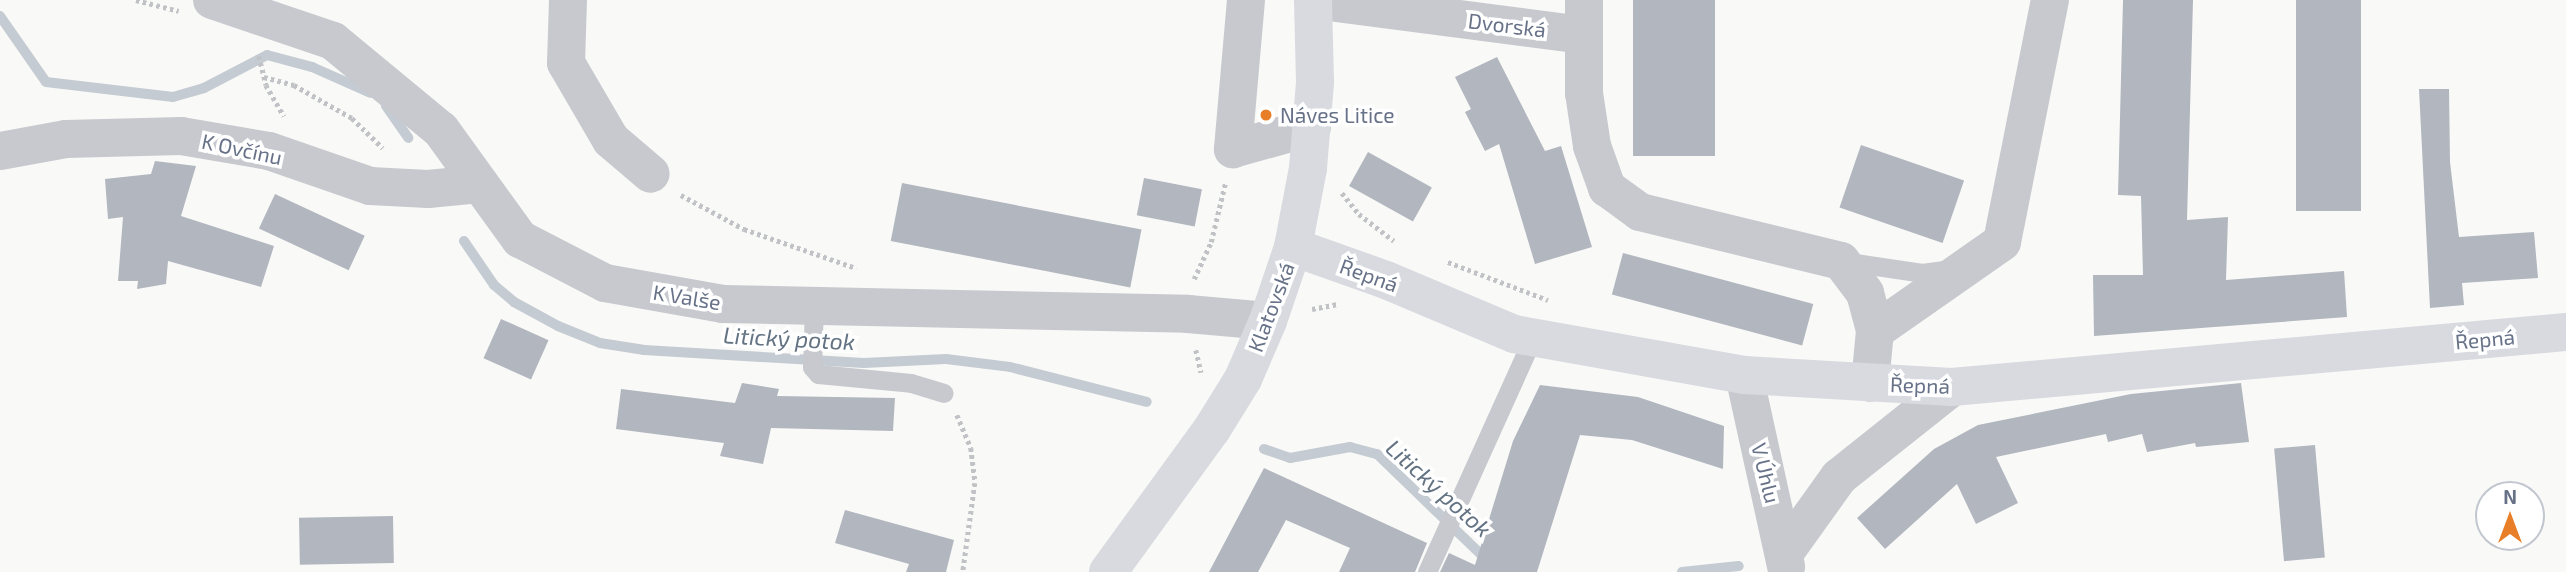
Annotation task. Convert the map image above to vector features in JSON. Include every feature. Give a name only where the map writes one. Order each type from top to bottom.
[{"type":"street","name":"K Valše","points":[[212,0],[333,41],[441,130],[520,239],[605,283],[814,321],[882,307],[1188,314],[1268,321]]},
{"type":"street","points":[[568,0],[566,63],[611,140],[651,174]]},
{"type":"street","points":[[1246,0],[1233,149],[1311,127]]},
{"type":"street","name":"Dvorská","points":[[1313,0],[1584,17]]},
{"type":"street","name":"Klatovská","points":[[1108,572],[1212,429],[1243,379],[1268,321],[1302,212],[1311,127],[1313,0]]},
{"type":"street","points":[[1875,331],[2002,242],[2050,0]]},
{"type":"street","points":[[1584,17],[1584,93],[1592,146],[1607,188],[1640,212],[1841,261],[1865,293],[1875,331],[1870,383]]},
{"type":"street","name":"K Ovčínu","points":[[0,151],[66,139],[181,136],[269,151],[370,186],[428,189],[480,184]]},
{"type":"street","name":"Řepná","points":[[1293,247],[1533,337],[1744,375],[1952,387],[2566,332]]},
{"type":"street","name":"V Úhlu","points":[[1744,375],[1786,561]]},
{"type":"street","points":[[1786,561],[1839,477],[1952,387]]},
{"type":"lane","points":[[1841,261],[1922,273],[1969,266]]},
{"type":"lane","points":[[814,321],[812,367],[839,379],[911,383],[944,394]]},
{"type":"lane","points":[[1427,572],[1533,337]]},
{"type":"path","points":[[263,70],[264,78],[284,116]]},
{"type":"path","points":[[264,78],[294,85],[352,118],[388,152]]},
{"type":"path","points":[[1188,314],[1189,289],[1211,242],[1233,149]]},
{"type":"path","points":[[651,174],[744,229],[881,278],[882,307]]},
{"type":"path","points":[[944,394],[971,448],[975,484],[963,572]]},
{"type":"building","points":[[1633,0],[1715,0],[1715,156],[1633,156]]},
{"type":"building","points":[[2123,0],[2193,0],[2187,220],[2228,217],[2226,280],[2344,271],[2347,317],[2094,336],[2093,275],[2143,275],[2141,196],[2118,195]]},
{"type":"building","points":[[2296,0],[2361,0],[2361,211],[2296,211]]},
{"type":"building","points":[[1497,57],[1545,151],[1561,146],[1592,247],[1535,264],[1499,144],[1485,151],[1465,112],[1471,109],[1455,77]]},
{"type":"building","points":[[2419,89],[2449,89],[2450,162],[2459,237],[2534,232],[2538,278],[2462,283],[2464,305],[2430,308]]},
{"type":"building","points":[[1861,145],[1964,180],[1943,243],[1840,207]]},
{"type":"building","points":[[1368,152],[1432,187],[1413,222],[1349,186]]},
{"type":"building","points":[[155,161],[196,166],[181,216],[274,246],[261,287],[168,261],[166,284],[137,289],[138,281],[118,281],[123,217],[108,219],[105,179],[151,174]]},
{"type":"building","points":[[1144,178],[1202,189],[1195,227],[1137,215]]},
{"type":"building","points":[[902,183],[1142,230],[1130,287],[891,241]]},
{"type":"building","points":[[275,194],[365,236],[349,270],[259,228]]},
{"type":"building","points":[[1623,253],[1813,304],[1802,346],[1612,295]]},
{"type":"building","points":[[501,319],[549,340],[531,379],[484,358]]},
{"type":"building","points":[[742,383],[779,389],[777,396],[895,398],[893,431],[771,428],[763,464],[720,456],[724,443],[616,429],[621,389],[735,403]]},
{"type":"building","points":[[2241,383],[2249,442],[2196,447],[2195,443],[2147,452],[2142,434],[2108,442],[2106,434],[1996,457],[2018,503],[1976,524],[1957,484],[1885,549],[1857,518],[1934,449],[1978,425],[2131,394]]},
{"type":"building","points":[[1540,385],[1638,397],[1724,426],[1723,469],[1632,440],[1580,435],[1537,572],[1440,572],[1449,553],[1475,565],[1513,441]]},
{"type":"building","points":[[2315,445],[2325,558],[2284,561],[2274,449]]},
{"type":"building","points":[[1264,468],[1427,543],[1415,572],[1339,572],[1350,548],[1286,520],[1258,572],[1209,572]]},
{"type":"building","points":[[845,510],[954,540],[946,572],[906,572],[909,564],[835,543]]},
{"type":"building","points":[[393,516],[394,563],[300,565],[299,518]]},
{"type":"waterway","name":"Litický potok","points":[[0,16],[46,82],[173,97],[204,88],[267,55],[312,67],[371,93]]},
{"type":"waterway","name":"Litický potok","points":[[386,106],[408,138]]},
{"type":"waterway","name":"Litický potok","points":[[464,241],[494,285],[514,302],[558,326],[600,343],[644,350],[864,363],[946,359],[1010,367],[1147,402]]},
{"type":"waterway","name":"Litický potok","points":[[1264,449],[1290,458],[1350,447],[1377,454],[1499,572]]},
{"type":"waterway","name":"Litický potok","points":[[1682,572],[1739,566]]},
{"type":"place","name":"Náves Litice","points":[[1266,115]]}]
